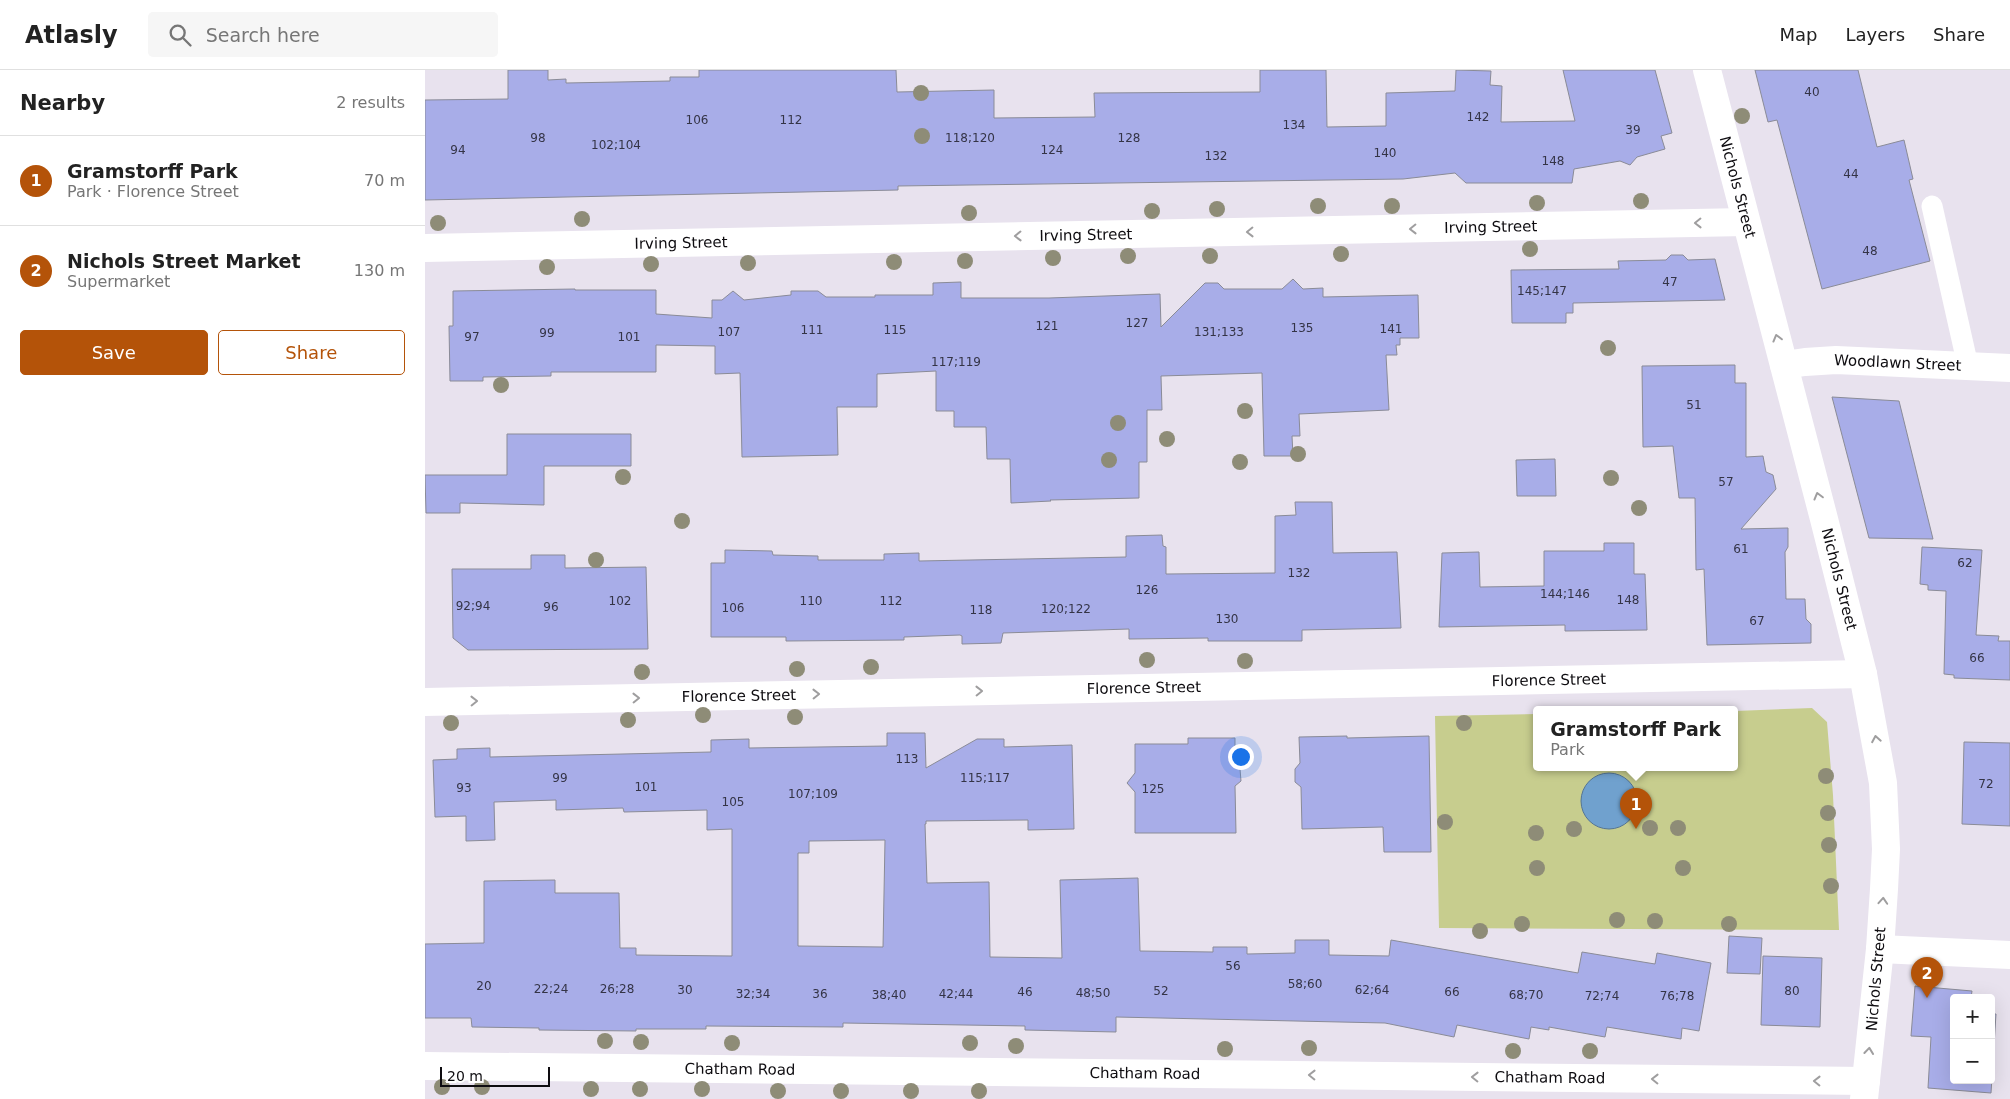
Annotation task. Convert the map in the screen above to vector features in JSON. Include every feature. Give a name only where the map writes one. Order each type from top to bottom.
[{"type":"street","name":"Nichols Street","points":[[1707,70],[1863,674],[1883,783],[1885,865],[1880,949],[1865,1090]]},
{"type":"street","name":"Irving Street","points":[[425,248],[1747,222]]},
{"type":"street","name":"Woodlawn Street","points":[[1784,365],[1837,360],[2010,368]]},
{"type":"street","name":"Florence Street","points":[[425,702],[1863,674]]},
{"type":"street","points":[[1880,949],[2010,955]]},
{"type":"street","name":"Chatham Road","points":[[425,1066],[1865,1090]]},
{"type":"lane","points":[[1932,206],[1968,366]]},
{"type":"green space","points":[[1812,708],[1827,722],[1833,795],[1839,930],[1439,928],[1435,716],[1533,714],[1533,771],[1738,771],[1738,711]]},
{"type":"water","points":[[1609,773],[1620,775],[1629,781],[1635,790],[1637,801],[1635,812],[1629,821],[1620,827],[1609,829],[1598,827],[1589,821],[1583,812],[1581,801],[1583,790],[1589,781],[1598,775]]},
{"type":"building","points":[[508,70],[548,70],[548,80],[566,79],[566,83],[670,81],[670,77],[699,77],[699,70],[896,70],[897,92],[994,90],[994,118],[1095,117],[1094,93],[1260,92],[1260,70],[1326,70],[1327,127],[1386,126],[1386,93],[1455,91],[1456,70],[1491,71],[1490,85],[1502,86],[1501,122],[1575,121],[1563,70],[1655,70],[1672,133],[1661,136],[1665,149],[1637,157],[1630,165],[1620,161],[1574,169],[1572,183],[1466,183],[1455,173],[1403,179],[898,186],[898,190],[425,200],[425,100],[508,99]]},
{"type":"building","points":[[1755,70],[1858,70],[1877,147],[1904,140],[1913,179],[1909,180],[1930,261],[1822,289],[1777,120],[1768,122]]},
{"type":"building","points":[[1671,255],[1683,255],[1688,260],[1715,259],[1725,300],[1573,303],[1573,313],[1566,313],[1566,323],[1512,323],[1511,270],[1619,269],[1618,261],[1666,260]]},
{"type":"building","points":[[1293,279],[1303,289],[1323,288],[1323,297],[1418,295],[1419,338],[1400,338],[1400,345],[1396,345],[1397,355],[1386,355],[1389,410],[1299,414],[1300,436],[1292,436],[1293,456],[1264,456],[1262,373],[1161,376],[1162,410],[1147,410],[1147,462],[1139,462],[1139,498],[1011,503],[1010,459],[987,459],[986,427],[954,427],[954,411],[936,411],[936,371],[877,374],[877,407],[837,407],[838,455],[742,457],[740,373],[715,374],[715,346],[656,345],[656,372],[551,372],[551,376],[483,377],[483,381],[450,381],[449,326],[453,326],[453,291],[656,290],[656,314],[712,318],[712,300],[722,300],[733,291],[744,300],[791,295],[791,291],[818,291],[826,297],[933,295],[933,283],[961,282],[961,298],[1049,298],[1160,294],[1161,327],[1205,283],[1218,283],[1224,289],[1282,289]]},
{"type":"building","points":[[1735,365],[1735,383],[1746,383],[1746,457],[1763,456],[1766,472],[1773,475],[1776,489],[1741,529],[1788,528],[1788,547],[1785,552],[1786,599],[1805,599],[1806,619],[1811,624],[1811,643],[1707,645],[1704,569],[1696,570],[1695,498],[1679,498],[1673,446],[1643,447],[1642,366]]},
{"type":"building","points":[[1832,397],[1899,401],[1933,539],[1869,538]]},
{"type":"building","points":[[507,434],[631,434],[631,466],[544,466],[544,505],[460,503],[460,513],[426,513],[425,475],[507,475]]},
{"type":"building","points":[[1555,459],[1556,496],[1517,496],[1516,460]]},
{"type":"building","points":[[1295,502],[1332,502],[1333,553],[1397,552],[1401,628],[1302,630],[1302,641],[1208,641],[1208,638],[1129,639],[1129,629],[1003,633],[1001,643],[962,644],[962,636],[960,635],[904,637],[904,640],[786,641],[786,637],[711,637],[711,563],[725,563],[725,550],[772,551],[773,555],[818,556],[818,560],[884,560],[884,554],[919,553],[919,561],[1126,557],[1126,536],[1162,535],[1163,546],[1166,547],[1166,574],[1275,573],[1275,516],[1296,515]]},
{"type":"building","points":[[1604,543],[1634,543],[1634,574],[1645,574],[1647,630],[1565,631],[1565,625],[1439,627],[1442,553],[1479,552],[1480,587],[1544,586],[1544,551],[1604,551]]},
{"type":"building","points":[[1922,547],[1982,550],[1976,635],[1999,636],[1998,641],[2010,641],[2010,680],[1954,678],[1954,675],[1944,674],[1946,591],[1928,590],[1928,585],[1920,584]]},
{"type":"building","points":[[531,555],[565,555],[565,568],[646,567],[648,649],[468,650],[453,638],[452,569],[531,569]]},
{"type":"building","points":[[887,733],[925,733],[926,768],[977,739],[1004,739],[1004,747],[1072,745],[1074,829],[1028,830],[1028,820],[926,821],[927,883],[989,882],[990,957],[1062,958],[1060,880],[1138,878],[1140,951],[1213,952],[1213,947],[1247,947],[1247,954],[1295,953],[1295,940],[1329,940],[1329,955],[1389,956],[1391,940],[1578,973],[1582,952],[1655,964],[1657,953],[1711,963],[1699,1031],[1682,1028],[1681,1039],[1607,1027],[1605,1037],[1549,1027],[1549,1030],[1531,1027],[1529,1039],[1457,1025],[1454,1037],[1385,1023],[1116,1017],[1116,1032],[1025,1030],[1025,1026],[843,1023],[843,1027],[706,1026],[706,1029],[636,1029],[636,1031],[472,1027],[471,1018],[425,1018],[425,944],[484,943],[484,881],[555,880],[555,893],[619,893],[620,948],[636,948],[636,955],[732,956],[732,829],[707,830],[707,810],[624,812],[623,808],[556,810],[556,800],[494,802],[495,840],[466,841],[466,816],[435,817],[433,760],[457,759],[457,749],[490,748],[490,757],[711,752],[711,740],[749,739],[749,748],[887,746]],"holes":[[[885,840],[883,947],[798,946],[798,853],[809,853],[809,841]]]},
{"type":"building","points":[[1347,736],[1347,738],[1429,736],[1431,852],[1384,852],[1383,827],[1302,829],[1301,787],[1295,782],[1295,769],[1300,763],[1299,737]]},
{"type":"building","points":[[1188,738],[1235,738],[1235,764],[1240,769],[1241,781],[1235,786],[1236,833],[1135,833],[1135,792],[1127,783],[1135,773],[1135,744],[1188,744]]},
{"type":"building","points":[[1964,742],[2010,743],[2010,826],[1962,824]]},
{"type":"building","points":[[1729,936],[1762,938],[1760,974],[1727,973]]},
{"type":"building","points":[[1763,956],[1822,958],[1820,1027],[1761,1025]]},
{"type":"building","points":[[1915,986],[1972,991],[1972,994],[1950,994],[1950,1084],[1992,1084],[1991,1093],[1928,1088],[1931,1037],[1911,1036]]},
{"type":"place","name":"Gramstorff Park","points":[[1636,829]]},
{"type":"place","name":"Nichols Street Market","points":[[1927,998]]}]
